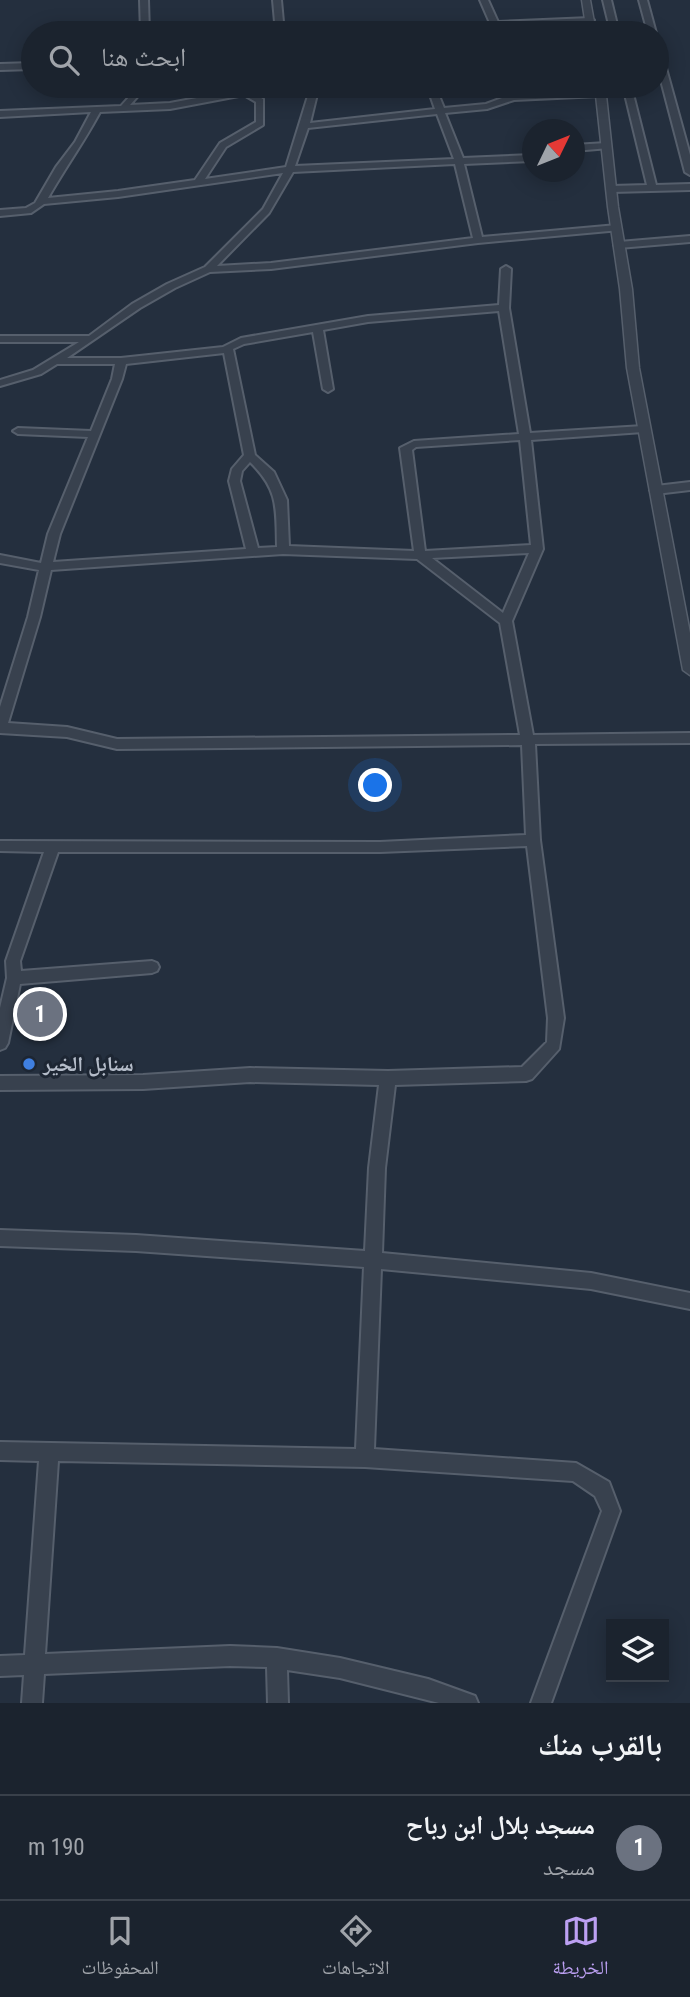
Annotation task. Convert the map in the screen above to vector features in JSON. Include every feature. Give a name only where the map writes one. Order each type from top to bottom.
[{"type":"street","points":[[144,0],[145,21]]},
{"type":"street","points":[[277,0],[279,21]]},
{"type":"street","points":[[484,0],[494,21]]},
{"type":"street","points":[[566,21],[590,20],[586,0]]},
{"type":"street","points":[[607,0],[612,21]]},
{"type":"street","points":[[643,0],[649,21]]},
{"type":"street","points":[[0,68],[21,67]]},
{"type":"street","points":[[669,94],[690,172]]},
{"type":"street","points":[[124,107],[132,98]]},
{"type":"street","points":[[0,114],[170,106],[208,98]]},
{"type":"street","points":[[198,182],[223,145],[260,123],[258,98]]},
{"type":"street","points":[[0,383],[37,372],[171,286],[208,269],[265,212],[290,169],[312,98]]},
{"type":"street","points":[[436,98],[459,161],[478,240]]},
{"type":"street","points":[[304,126],[493,105],[510,98]]},
{"type":"street","points":[[601,98],[633,368],[690,670]]},
{"type":"street","points":[[630,98],[652,188]]},
{"type":"street","points":[[0,213],[28,211],[43,201],[97,108]]},
{"type":"street","points":[[585,147],[606,146]]},
{"type":"street","points":[[43,201],[290,169],[522,158]]},
{"type":"street","points":[[612,189],[690,187]]},
{"type":"street","points":[[208,269],[271,267],[478,240],[617,228]]},
{"type":"street","points":[[619,245],[690,239]]},
{"type":"street","points":[[0,1083],[143,1082],[250,1075],[388,1078],[526,1074],[554,1044],[556,1018],[533,840],[528,741],[506,621],[537,549],[525,435],[505,308],[506,269]]},
{"type":"street","points":[[55,360],[121,361],[227,351],[241,341],[317,327],[413,314],[505,308]]},
{"type":"street","points":[[317,327],[328,389]]},
{"type":"street","points":[[0,339],[91,339]]},
{"type":"street","points":[[227,351],[250,456],[275,483],[281,499],[283,550]]},
{"type":"street","points":[[121,361],[54,534],[34,617],[0,727],[66,732],[117,744],[690,738]]},
{"type":"street","points":[[506,621],[420,555],[407,446],[525,435],[643,429]]},
{"type":"street","points":[[18,432],[94,434]]},
{"type":"street","points":[[250,456],[236,472],[235,486],[248,524],[253,552]]},
{"type":"street","points":[[656,490],[690,486]]},
{"type":"street","points":[[0,558],[44,567],[283,550],[352,550],[420,555],[537,549]]},
{"type":"street","points":[[0,846],[380,847],[533,840]]},
{"type":"street","points":[[0,1043],[15,978],[13,961],[53,846]]},
{"type":"street","points":[[15,978],[152,967]]},
{"type":"street","points":[[365,1458],[377,1168],[388,1078]]},
{"type":"street","points":[[0,1238],[136,1243],[373,1260],[591,1281],[690,1301]]},
{"type":"street","points":[[0,1451],[365,1458],[576,1472],[602,1489],[611,1511],[541,1703]]},
{"type":"street","points":[[32,1703],[49,1453]]},
{"type":"street","points":[[0,1666],[230,1656],[277,1658],[340,1668],[428,1689],[468,1703]]},
{"type":"street","points":[[277,1658],[278,1703]]},
{"type":"place","name":"مسجد بلال ابن رباح","points":[[40,1014]]},
{"type":"place","name":"سنابل الخير","points":[[29,1064]]}]
